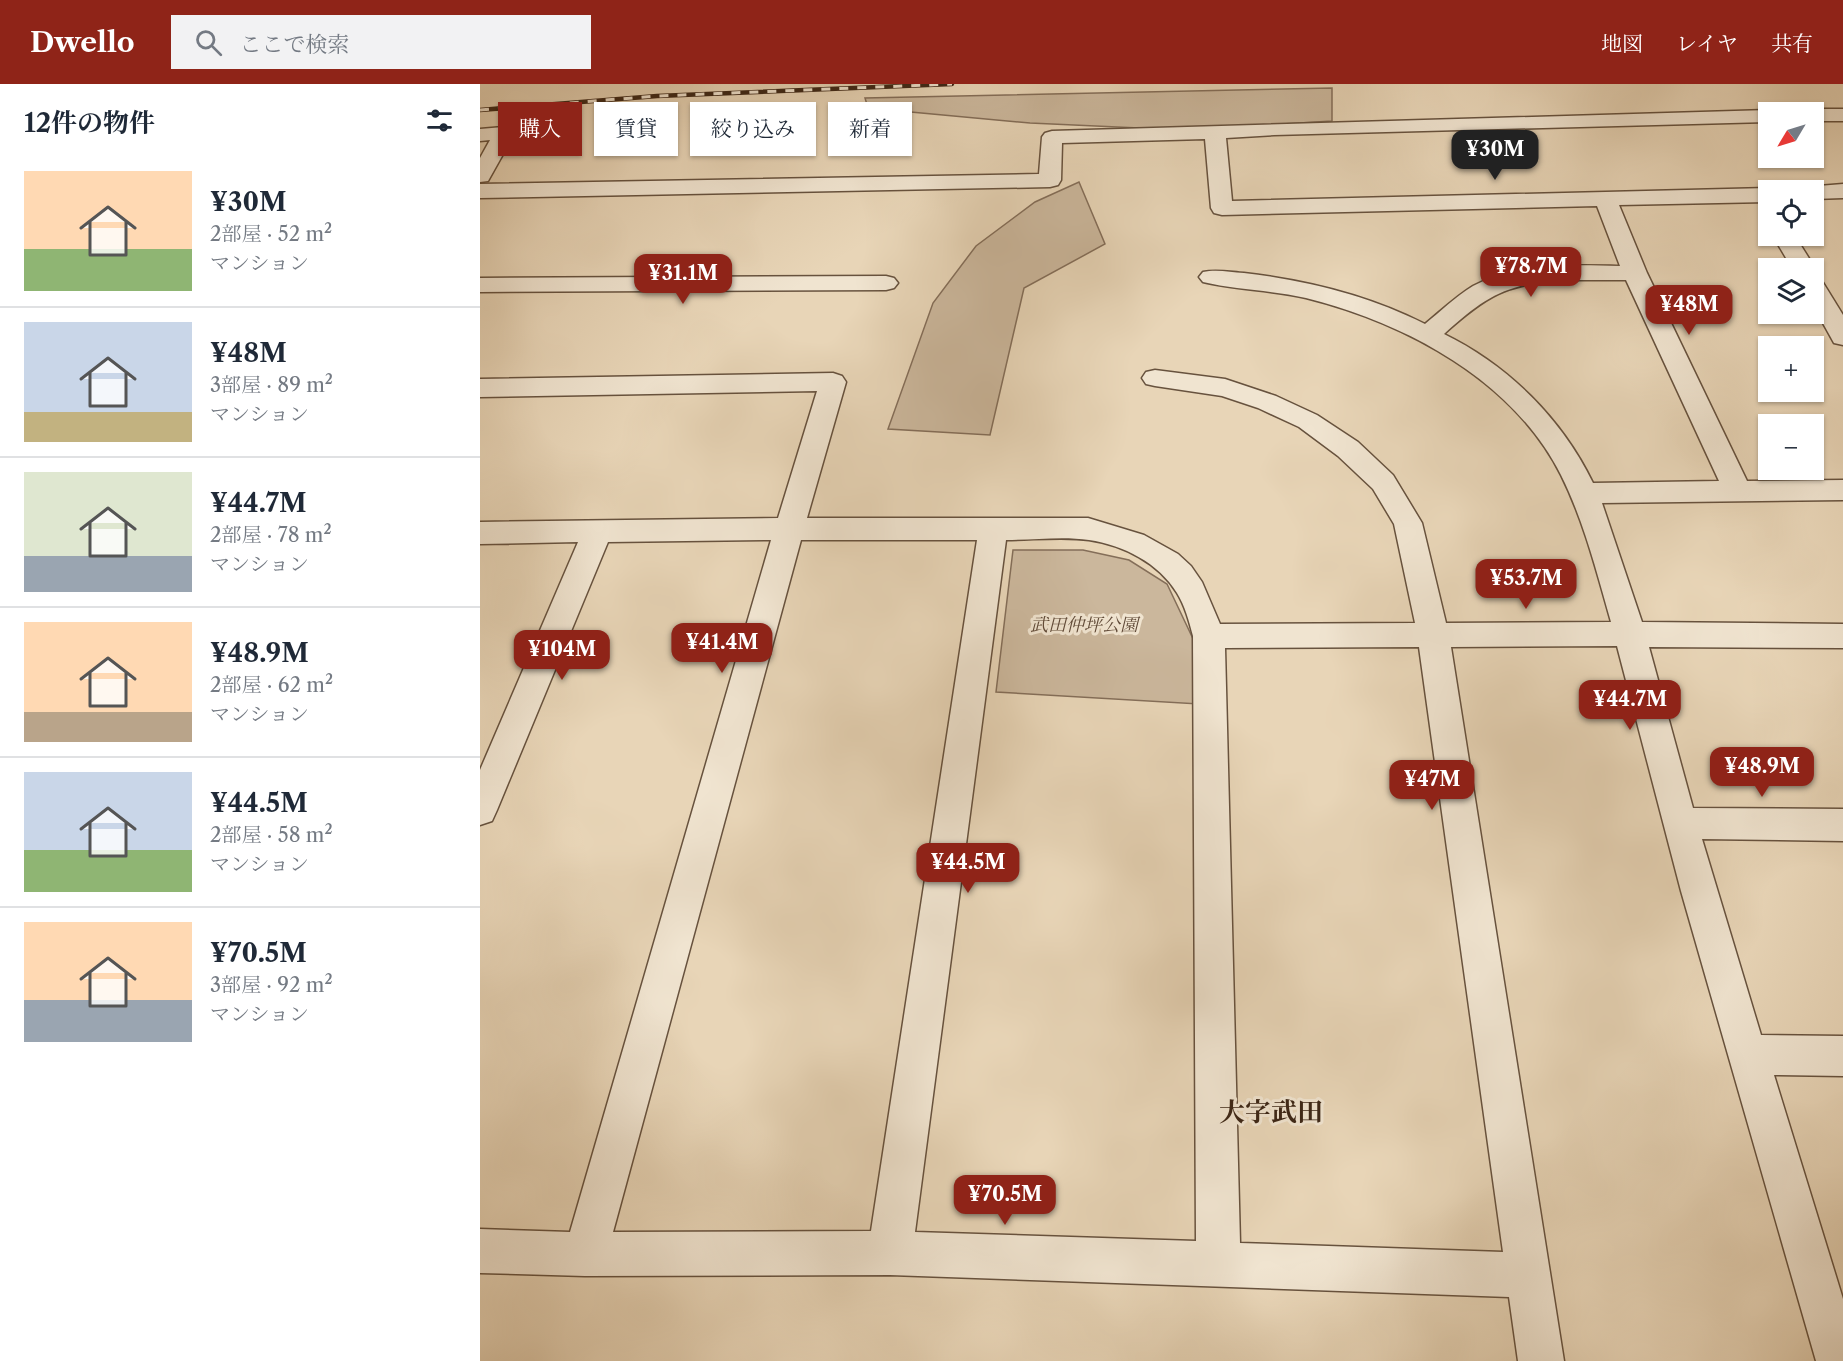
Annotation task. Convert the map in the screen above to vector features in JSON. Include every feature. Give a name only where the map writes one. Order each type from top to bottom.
[{"type":"street","points":[[1824,115],[1843,115]]},
{"type":"street","points":[[480,191],[1050,180],[1052,137],[1758,116]]},
{"type":"street","points":[[480,135],[503,133],[480,176]]},
{"type":"street","points":[[1215,133],[1222,208],[1605,199],[1758,200]]},
{"type":"street","points":[[1824,192],[1843,191]]},
{"type":"street","points":[[1605,199],[1635,273],[1737,489]]},
{"type":"street","points":[[1430,333],[1470,300],[1493,285],[1521,278],[1562,273],[1635,273]]},
{"type":"street","points":[[1211,277],[1290,286],[1339,299],[1430,333],[1507,388],[1556,442],[1586,493],[1631,634],[1680,824],[1839,1361]]},
{"type":"street","points":[[480,285],[886,283]]},
{"type":"street","points":[[1824,304],[1843,337]]},
{"type":"street","points":[[1155,378],[1225,388],[1267,402],[1308,421],[1348,449],[1383,482],[1408,523],[1433,634],[1541,1361]]},
{"type":"street","points":[[480,388],[833,382],[789,529],[585,1254]]},
{"type":"street","points":[[1586,493],[1737,489],[1843,490]]},
{"type":"street","points":[[890,1253],[993,528]]},
{"type":"street","points":[[480,533],[789,529],[1088,529],[1128,539],[1162,557],[1187,580],[1201,606],[1209,636],[1218,1263]]},
{"type":"street","points":[[480,810],[597,533]]},
{"type":"street","points":[[1209,636],[1433,634],[1843,636]]},
{"type":"street","points":[[1680,824],[1843,825]]},
{"type":"street","points":[[1749,1055],[1843,1056]]},
{"type":"street","points":[[480,1251],[585,1254],[890,1253],[1527,1275]]},
{"type":"green space","points":[[1332,88],[1332,121],[1183,130],[1030,123],[912,112],[912,102],[866,102],[865,98]]},
{"type":"green space","points":[[1079,182],[1105,244],[1024,288],[990,435],[888,429],[933,303],[976,246],[1035,202]]},
{"type":"green space","name":"武田仲坪公園","points":[[1013,550],[1083,550],[1129,560],[1167,584],[1195,643],[1199,704],[996,692]]},
{"type":"railway","points":[[480,110],[657,96],[952,84]]},
{"type":"district","name":"大字武田","points":[[1271,1112]]}]
